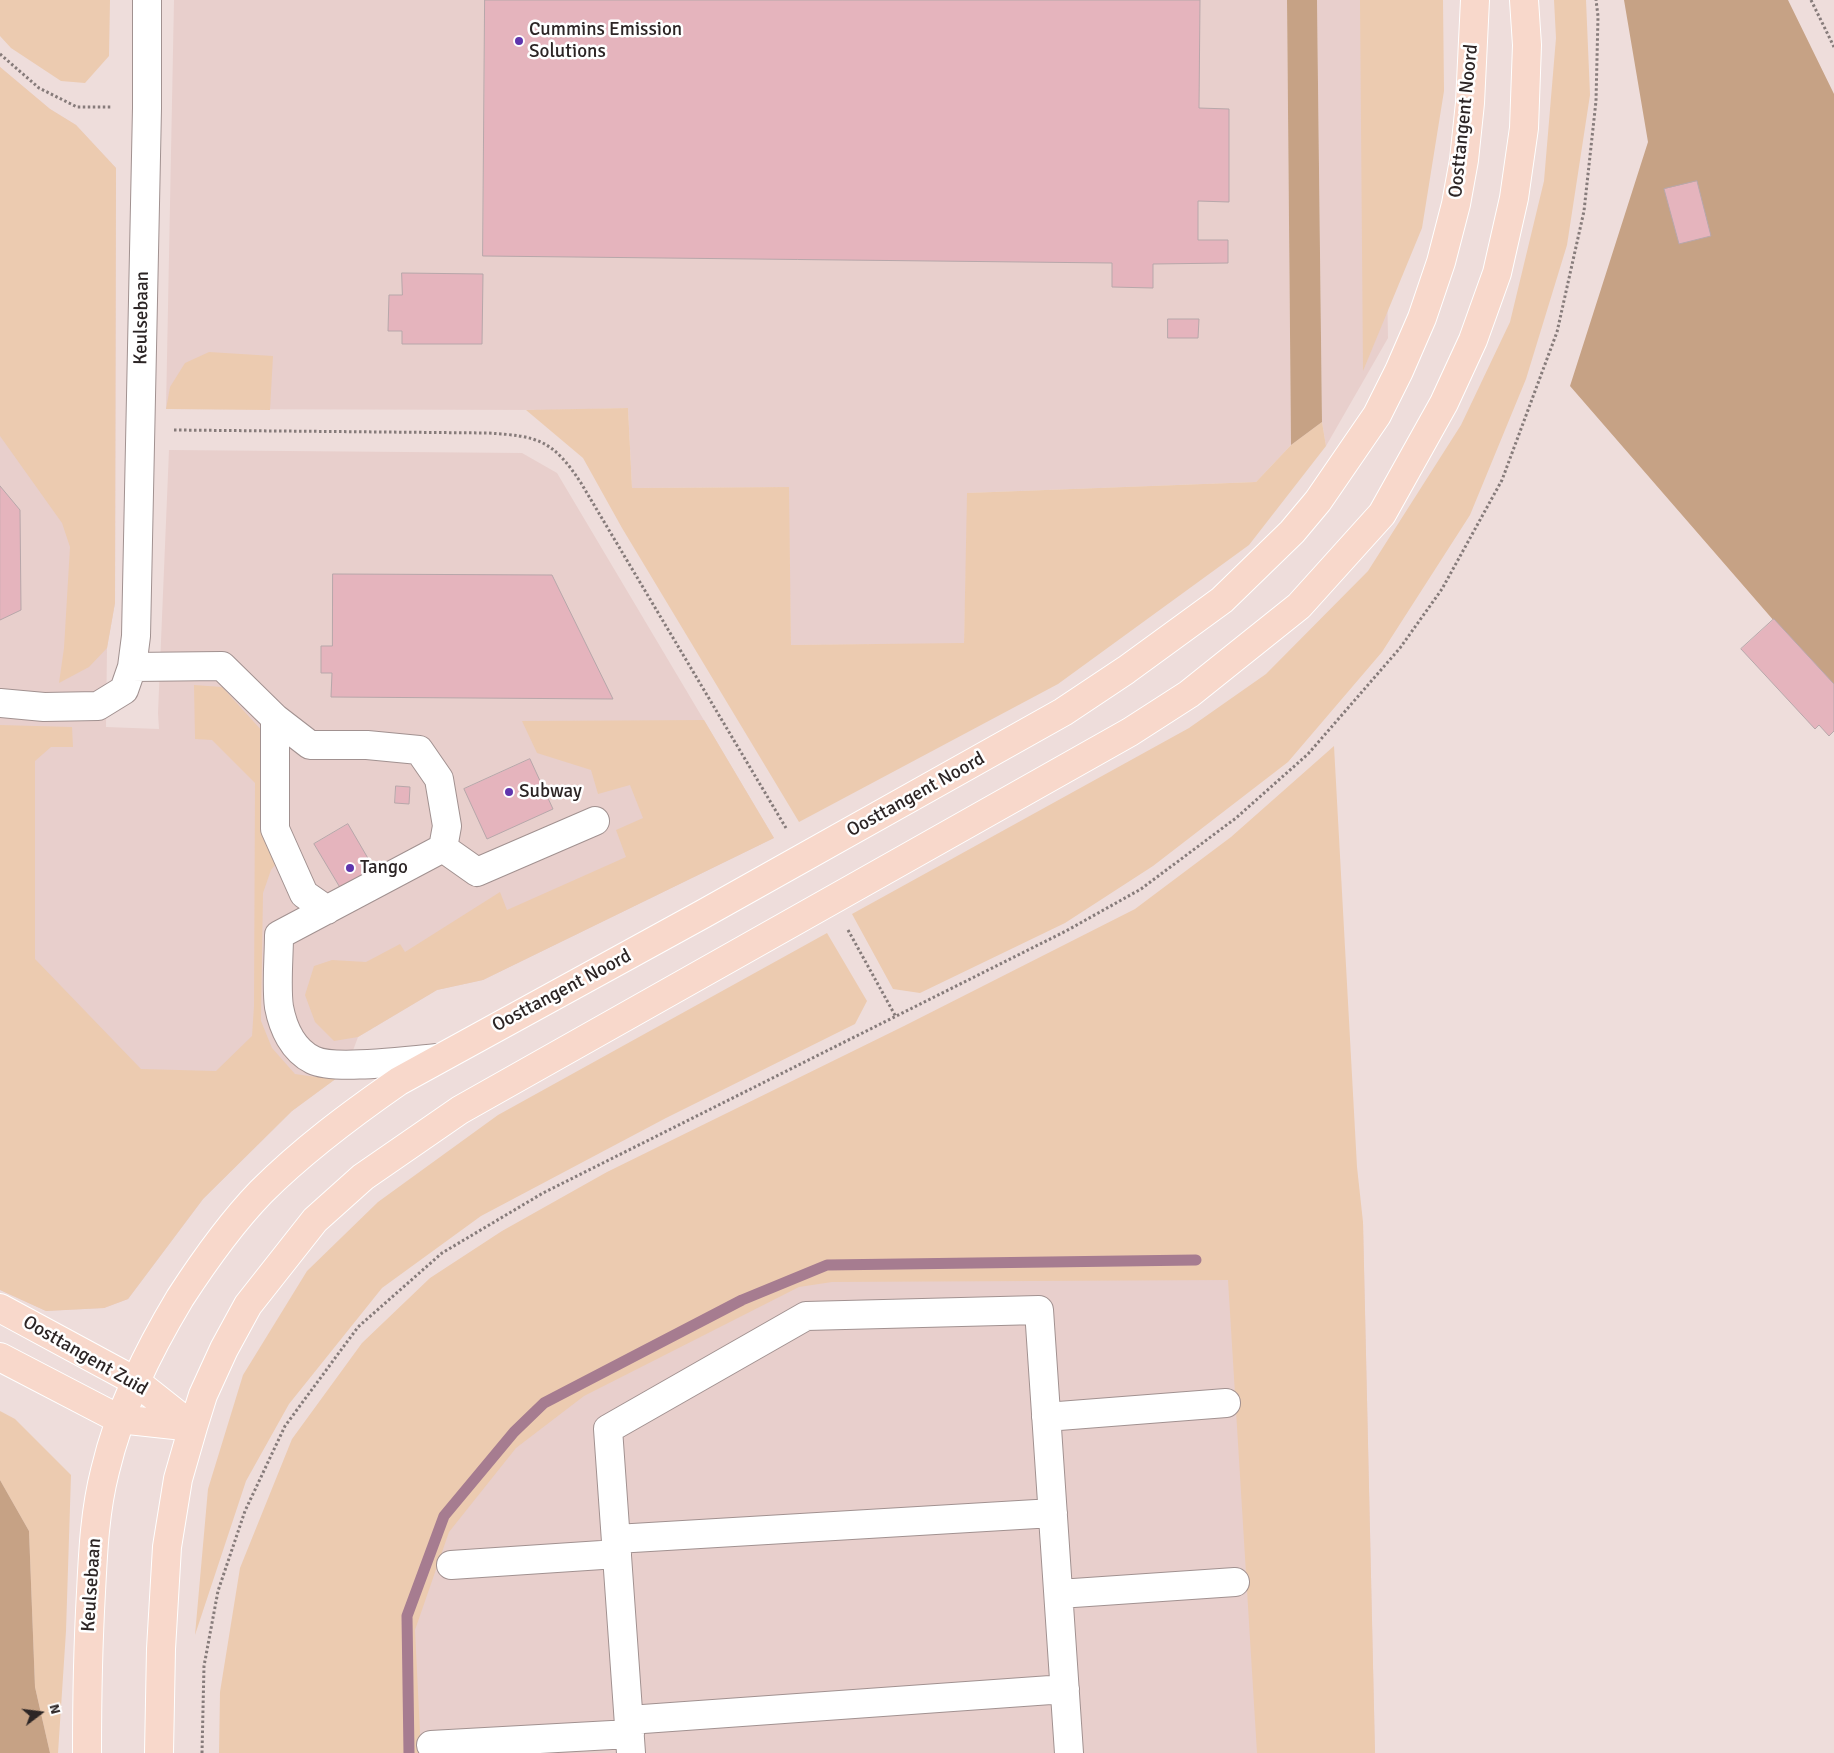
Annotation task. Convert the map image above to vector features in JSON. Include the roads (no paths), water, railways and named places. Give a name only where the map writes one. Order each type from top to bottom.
[{"type":"main road","name":"Oosttangent Noord","points":[[119,1419],[135,1381],[161,1330],[200,1266],[260,1193],[296,1159],[352,1114],[399,1081],[438,1058],[669,933],[1063,712],[1126,670],[1222,600],[1292,532],[1318,501],[1377,415],[1422,318],[1441,262],[1454,213],[1464,160],[1470,104],[1475,0]]},
{"type":"main road","points":[[159,1753],[161,1649],[167,1547],[178,1479],[203,1395],[224,1349],[248,1305],[315,1220],[364,1177],[460,1110],[1130,732],[1189,694],[1299,606],[1382,514],[1444,403],[1476,332],[1497,273],[1514,198],[1524,128],[1527,45],[1524,0]]},
{"type":"main road","name":"Oosttangent Zuid","points":[[0,1308],[135,1381],[193,1427]]},
{"type":"main road","name":"Oosttangent Zuid","points":[[0,1357],[119,1419],[193,1427]]},
{"type":"main road","name":"Keulsebaan","points":[[86,1753],[87,1655],[93,1546],[104,1472],[119,1419]]},
{"type":"street","name":"Keulsebaan","points":[[0,704],[44,707],[98,706],[124,690],[132,667],[136,636],[147,108],[147,0]]},
{"type":"street","points":[[132,667],[222,666],[275,718],[310,745],[366,745],[419,750],[439,779],[447,826],[443,848]]},
{"type":"street","points":[[275,718],[275,829],[304,894],[327,910]]},
{"type":"street","points":[[443,848],[477,872],[595,821]]},
{"type":"street","points":[[438,1058],[357,1064],[328,1064],[313,1060],[298,1049],[285,1029],[279,1006],[279,935],[443,848]]},
{"type":"street","points":[[630,1736],[608,1429],[806,1316],[1039,1310],[1069,1753]]},
{"type":"street","points":[[1046,1417],[1226,1403]]},
{"type":"street","points":[[451,1565],[617,1547],[1053,1513]]},
{"type":"street","points":[[1059,1594],[1235,1582]]},
{"type":"street","points":[[431,1745],[630,1736],[1065,1689]]},
{"type":"waterway","points":[[409,1753],[407,1616],[444,1516],[514,1432],[544,1403],[742,1300],[827,1265],[1196,1260]]},
{"type":"place","name":"Cummins Emission Solutions","points":[[519,41]]},
{"type":"place","name":"Subway","points":[[509,792]]},
{"type":"place","name":"Tango","points":[[350,868]]}]
